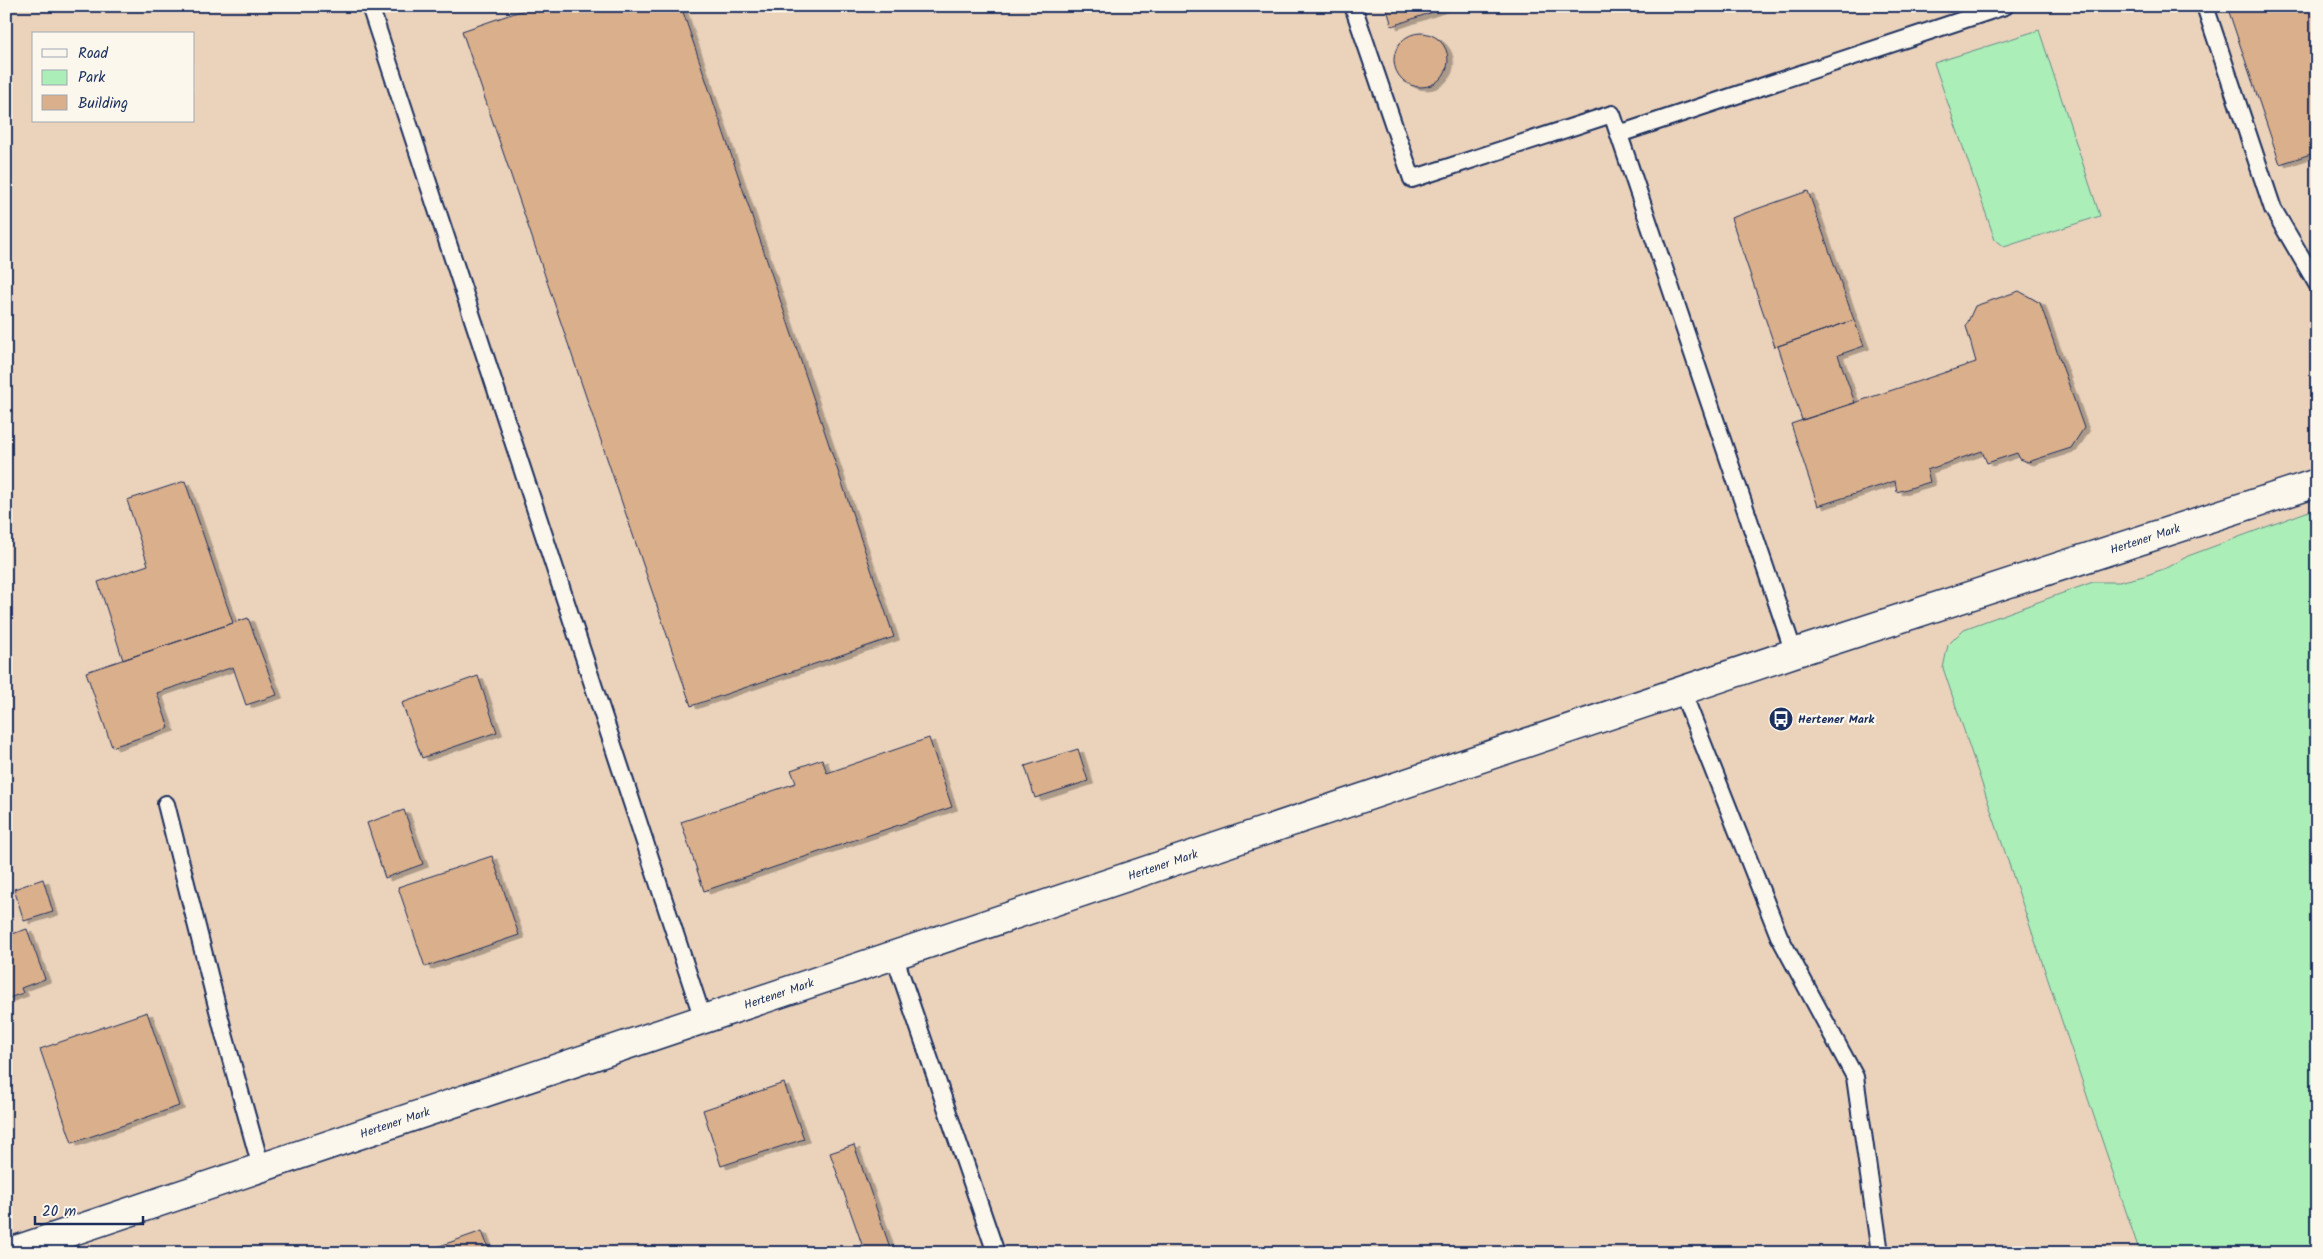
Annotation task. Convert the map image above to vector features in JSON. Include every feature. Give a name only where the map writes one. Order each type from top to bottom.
[{"type":"street","name":"Hertener Mark","points":[[9,1249],[261,1167],[1682,690],[2317,483]]},
{"type":"lane","points":[[370,6],[703,1019]]},
{"type":"lane","points":[[1353,6],[1412,180],[1612,114],[1794,653]]},
{"type":"lane","points":[[1619,134],[2006,6]]},
{"type":"lane","points":[[2205,6],[2273,209],[2317,284]]},
{"type":"lane","points":[[1682,690],[1779,936],[1856,1077],[1880,1253]]},
{"type":"lane","points":[[166,804],[224,1034],[261,1167]]},
{"type":"lane","points":[[894,955],[996,1253]]},
{"type":"shaded area","points":[[6,6],[2317,6],[2317,1253],[6,1253]]},
{"type":"green space","points":[[2039,30],[2100,216],[2004,247],[1995,240],[1934,63]]},
{"type":"green space","points":[[2317,508],[2317,1253],[2140,1253],[1943,668],[1948,645],[1964,629],[2093,582],[2119,582],[2144,576],[2169,567],[2188,556]]},
{"type":"building","points":[[535,6],[681,6],[894,637],[691,706],[462,31]]},
{"type":"building","points":[[1386,6],[1450,6],[1392,26]]},
{"type":"building","points":[[2227,6],[2317,6],[2317,152],[2280,164]]},
{"type":"building","points":[[1416,33],[1426,33],[1436,37],[1444,45],[1448,60],[1444,75],[1436,83],[1426,87],[1416,87],[1406,83],[1398,75],[1394,65],[1394,55],[1398,45],[1406,37]]},
{"type":"building","points":[[1808,191],[1854,320],[1775,347],[1731,218]]},
{"type":"building","points":[[2019,291],[2040,303],[2084,428],[2071,448],[2028,462],[2020,459],[2017,453],[1987,463],[1982,451],[1927,470],[1930,482],[1897,492],[1895,481],[1818,506],[1791,424],[1976,362],[1966,326],[1975,306]]},
{"type":"building","points":[[1854,320],[1864,346],[1838,355],[1855,403],[1802,420],[1778,346]]},
{"type":"building","points":[[185,481],[233,623],[123,660],[98,582],[148,565],[127,500]]},
{"type":"building","points":[[248,618],[277,695],[246,705],[233,667],[157,693],[169,728],[112,747],[86,672]]},
{"type":"building","points":[[478,676],[497,732],[422,758],[402,703]]},
{"type":"building","points":[[929,738],[952,807],[704,891],[681,822],[796,783],[791,770],[822,759],[827,773]]},
{"type":"building","points":[[1078,749],[1088,781],[1035,798],[1025,766]]},
{"type":"building","points":[[404,810],[423,864],[385,878],[367,823]]},
{"type":"building","points":[[492,856],[519,935],[425,967],[398,887]]},
{"type":"building","points":[[43,879],[53,912],[24,921],[14,889]]},
{"type":"building","points":[[27,929],[45,979],[21,988],[23,993],[6,999],[6,936]]},
{"type":"building","points":[[147,1012],[179,1106],[72,1143],[40,1049]]},
{"type":"building","points":[[784,1083],[804,1139],[721,1166],[703,1110]]},
{"type":"building","points":[[854,1145],[892,1253],[865,1253],[830,1153]]},
{"type":"building","points":[[482,1231],[490,1253],[420,1253]]},
{"type":"place","name":"Hertener Mark","points":[[1781,719]]}]
